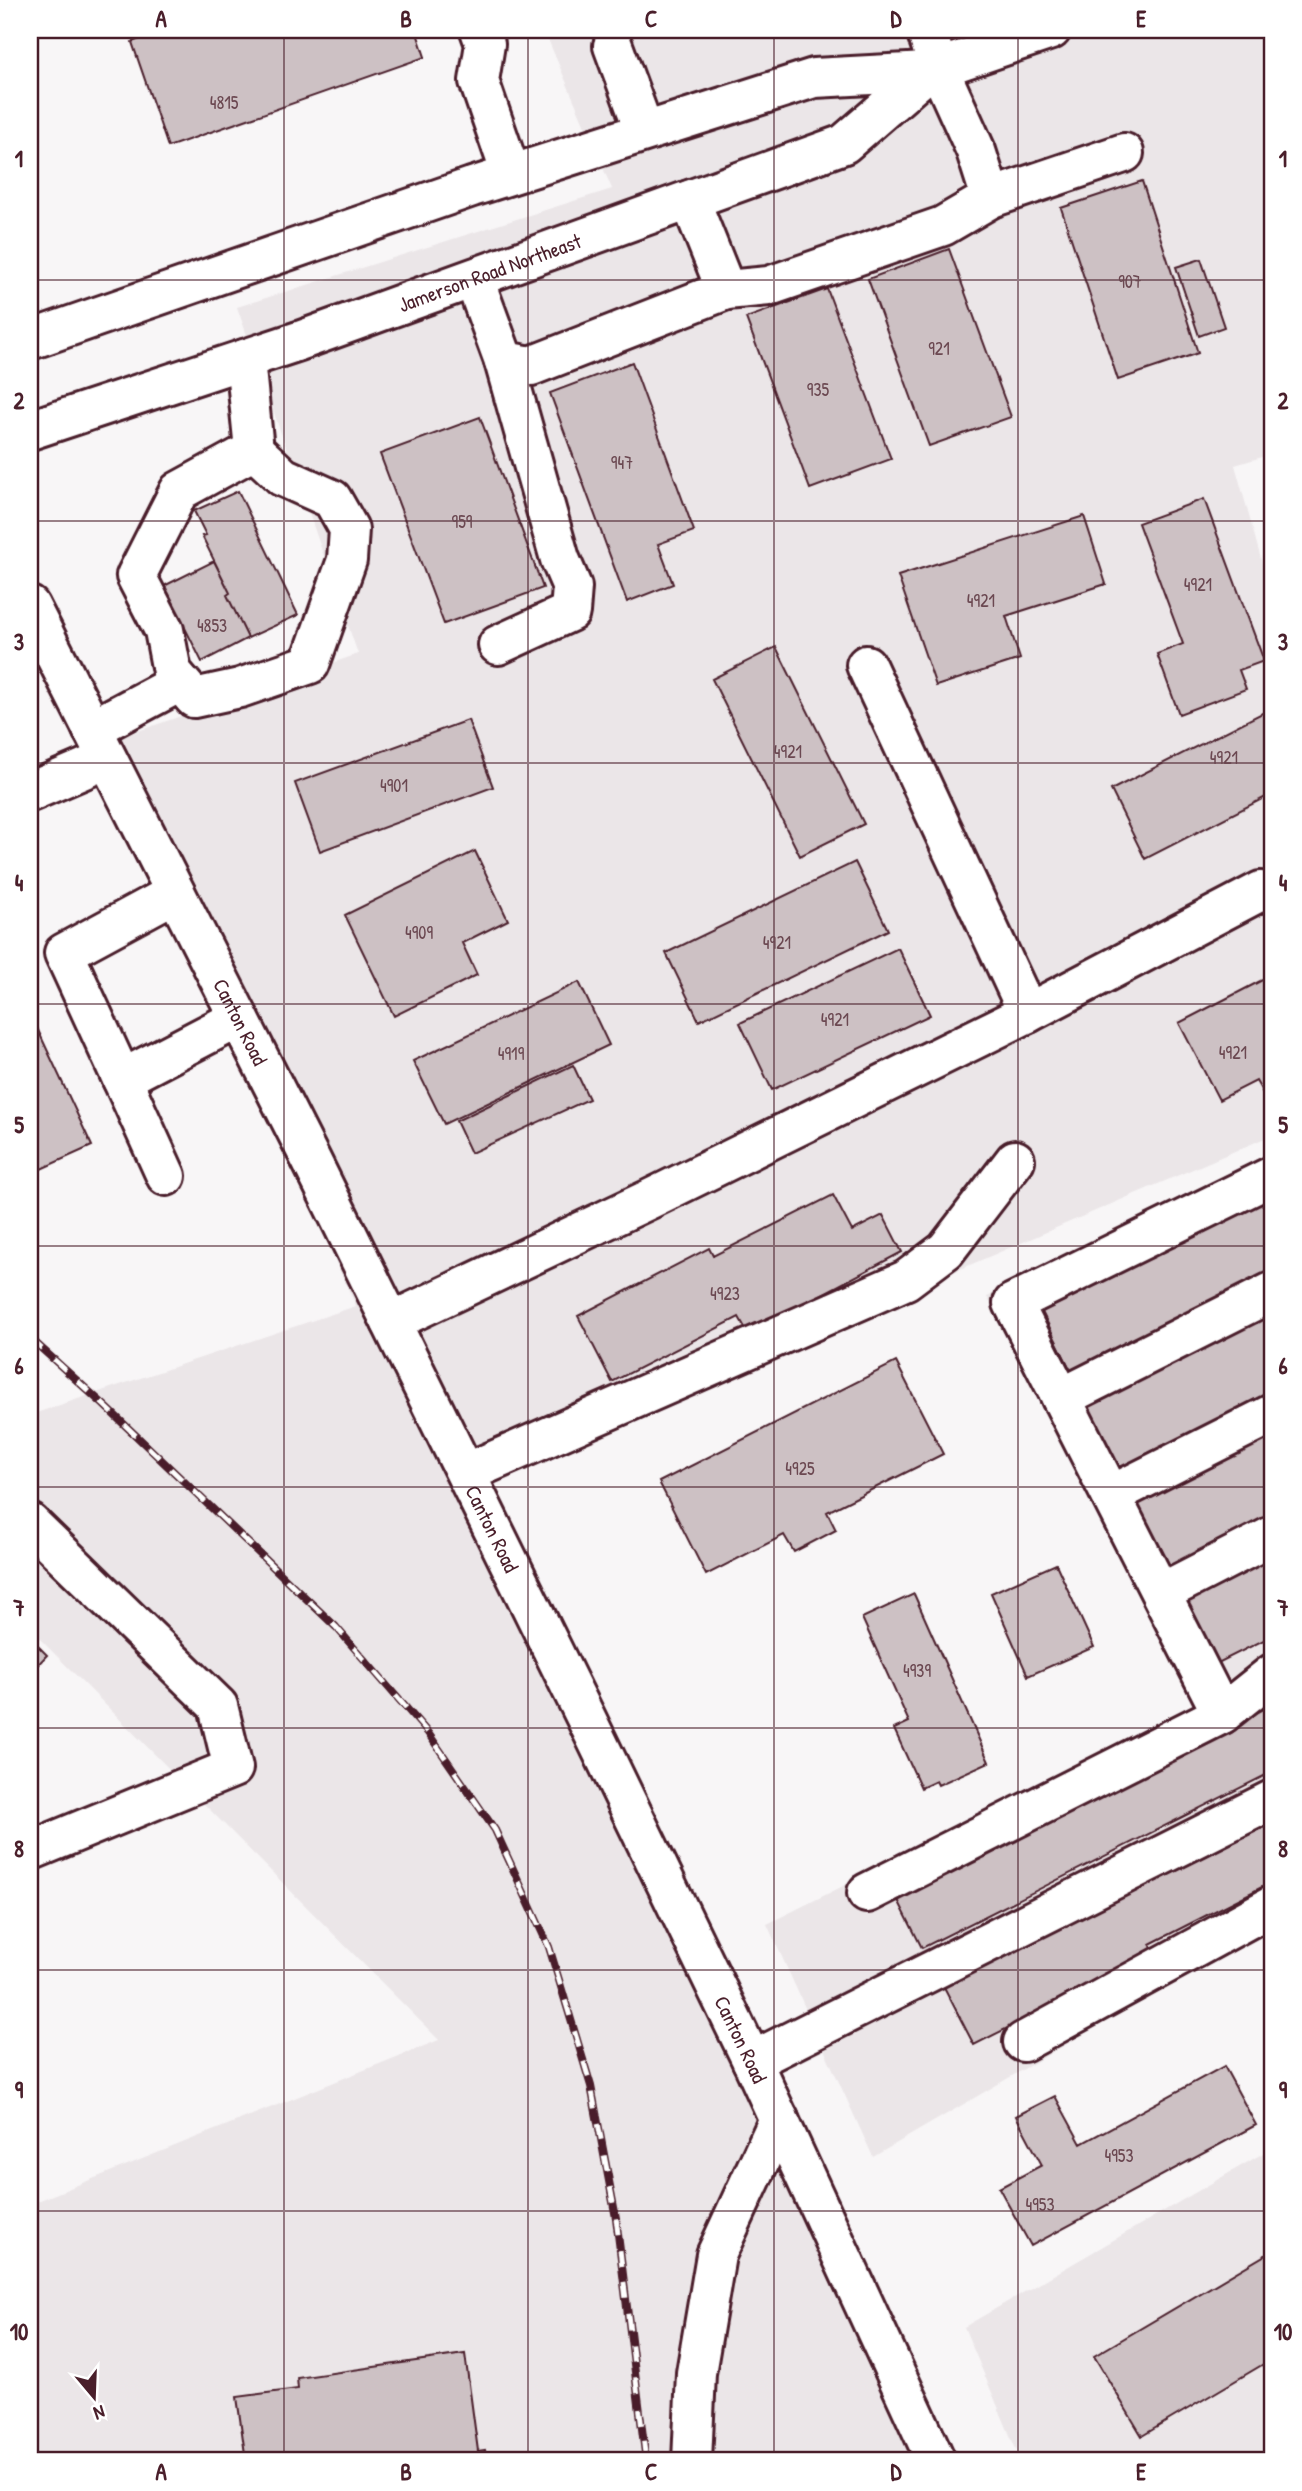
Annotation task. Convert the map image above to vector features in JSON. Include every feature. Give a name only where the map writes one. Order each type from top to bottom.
[{"type":"street","points":[[480,30],[485,44],[479,81],[511,174]]},
{"type":"street","points":[[926,30],[933,71],[976,151],[991,198]]},
{"type":"street","name":"Jamerson Road Northeast","points":[[30,340],[511,174],[814,78],[933,71],[1051,30]]},
{"type":"street","points":[[613,46],[643,130]]},
{"type":"street","name":"Jamerson Road Northeast","points":[[30,430],[474,279],[844,144],[933,71]]},
{"type":"street","points":[[504,361],[531,366],[726,290],[769,286],[943,226],[991,198],[1124,153]]},
{"type":"street","points":[[690,200],[726,290]]},
{"type":"street","points":[[474,279],[504,361],[560,559],[572,587],[570,612],[498,645]]},
{"type":"street","points":[[245,359],[254,450],[282,477],[332,499],[349,529],[347,560],[310,664],[240,688],[194,698],[172,672],[164,630],[136,576],[179,491],[254,450]]},
{"type":"street","name":"Canton Road","points":[[30,606],[39,634],[99,744],[239,1018],[466,1473],[752,2061],[936,2461]]},
{"type":"street","points":[[866,665],[1028,1013]]},
{"type":"street","points":[[30,792],[180,682]]},
{"type":"street","points":[[391,1322],[1028,1013],[1261,891]]},
{"type":"street","points":[[166,1176],[64,953],[175,893]]},
{"type":"street","points":[[122,1079],[239,1018]]},
{"type":"street","points":[[466,1473],[906,1280],[946,1250],[1015,1160]]},
{"type":"street","points":[[1222,1714],[1013,1303],[1272,1176]]},
{"type":"street","points":[[1061,1398],[1272,1292]]},
{"type":"street","points":[[1111,1495],[1272,1414]]},
{"type":"street","points":[[30,1523],[218,1706],[233,1768],[30,1851]]},
{"type":"street","points":[[1161,1593],[1272,1536]]},
{"type":"street","points":[[867,1893],[1222,1714],[1272,1674]]},
{"type":"street","points":[[752,2061],[1272,1800]]},
{"type":"street","points":[[1023,2042],[1272,1906]]},
{"type":"street","points":[[692,2461],[695,2373],[716,2255],[779,2119]]},
{"type":"shaded area","points":[[544,30],[1272,30],[1272,454],[1235,465],[1272,599],[1272,1135],[463,1483],[928,2461],[30,2461],[30,2204],[439,2040],[30,1629],[30,1415],[356,1306],[98,745],[358,654],[237,307],[612,189]]},
{"type":"shaded area","points":[[1272,1158],[1272,1924],[873,2157],[767,1924],[1198,1709],[987,1297]]},
{"type":"shaded area","points":[[1272,2148],[1272,2461],[1021,2461],[964,2327]]},
{"type":"building","points":[[146,30],[416,30],[425,57],[168,147],[132,42],[148,36]]},
{"type":"building","points":[[1142,181],[1198,353],[1118,380],[1061,208]]},
{"type":"building","points":[[949,249],[1011,417],[929,446],[868,279]]},
{"type":"building","points":[[1201,259],[1224,327],[1199,336],[1176,267]]},
{"type":"building","points":[[827,289],[891,459],[810,489],[746,318]]},
{"type":"building","points":[[632,362],[694,531],[658,544],[673,584],[627,602],[550,393]]},
{"type":"building","points":[[480,417],[543,588],[444,624],[380,454]]},
{"type":"building","points":[[238,491],[298,615],[248,638],[227,595],[230,593],[202,536],[206,535],[194,511]]},
{"type":"building","points":[[1204,499],[1264,661],[1239,670],[1246,689],[1179,714],[1157,654],[1183,644],[1138,523]]},
{"type":"building","points":[[1084,516],[1106,584],[1006,616],[1020,659],[936,686],[898,576]]},
{"type":"building","points":[[214,561],[248,638],[202,662],[164,586]]},
{"type":"building","points":[[776,647],[864,824],[800,856],[712,679]]},
{"type":"building","points":[[1266,711],[1272,724],[1272,794],[1145,859],[1111,790]]},
{"type":"building","points":[[468,720],[493,787],[320,851],[295,783]]},
{"type":"building","points":[[475,851],[508,920],[462,943],[477,975],[394,1016],[345,915]]},
{"type":"building","points":[[855,862],[888,930],[699,1021],[666,953]]},
{"type":"building","points":[[898,948],[930,1015],[772,1090],[740,1023]]},
{"type":"building","points":[[1272,975],[1272,1109],[1256,1081],[1219,1100],[1179,1023]]},
{"type":"building","points":[[579,982],[609,1045],[444,1124],[413,1061]]},
{"type":"building","points":[[30,1013],[92,1146],[30,1174]]},
{"type":"building","points":[[573,1065],[589,1099],[471,1153],[456,1121]]},
{"type":"building","points":[[833,1195],[852,1231],[883,1215],[902,1252],[748,1333],[739,1317],[612,1382],[578,1316],[709,1248],[713,1256]]},
{"type":"building","points":[[1272,1195],[1272,1275],[1073,1375],[1041,1310]]},
{"type":"building","points":[[1272,1313],[1272,1393],[1114,1472],[1082,1409]]},
{"type":"building","points":[[896,1362],[943,1454],[827,1512],[836,1530],[794,1552],[784,1535],[706,1575],[659,1482]]},
{"type":"building","points":[[1272,1434],[1272,1515],[1163,1570],[1131,1505]]},
{"type":"building","points":[[1272,1558],[1272,1636],[1214,1665],[1182,1604]]},
{"type":"building","points":[[1056,1564],[1094,1647],[1028,1676],[991,1593]]},
{"type":"building","points":[[914,1594],[989,1762],[938,1785],[936,1781],[921,1788],[894,1729],[909,1722],[862,1618]]},
{"type":"building","points":[[30,1638],[47,1655],[30,1673]]},
{"type":"building","points":[[1272,1705],[1272,1772],[922,1948],[895,1894]]},
{"type":"building","points":[[1272,1823],[1272,1882],[1150,1944],[1155,1953],[974,2045],[944,1987]]},
{"type":"building","points":[[1224,2066],[1256,2125],[1031,2246],[999,2188],[1042,2165],[1016,2116],[1055,2096],[1081,2144]]},
{"type":"building","points":[[1272,2251],[1272,2359],[1142,2436],[1094,2356]]},
{"type":"building","points":[[465,2354],[478,2451],[485,2450],[487,2461],[246,2461],[237,2397],[298,2389],[297,2378]]},
{"type":"railway","points":[[30,1338],[104,1405],[336,1627],[428,1733],[495,1830],[549,1947],[591,2086],[616,2218],[646,2461]]}]
